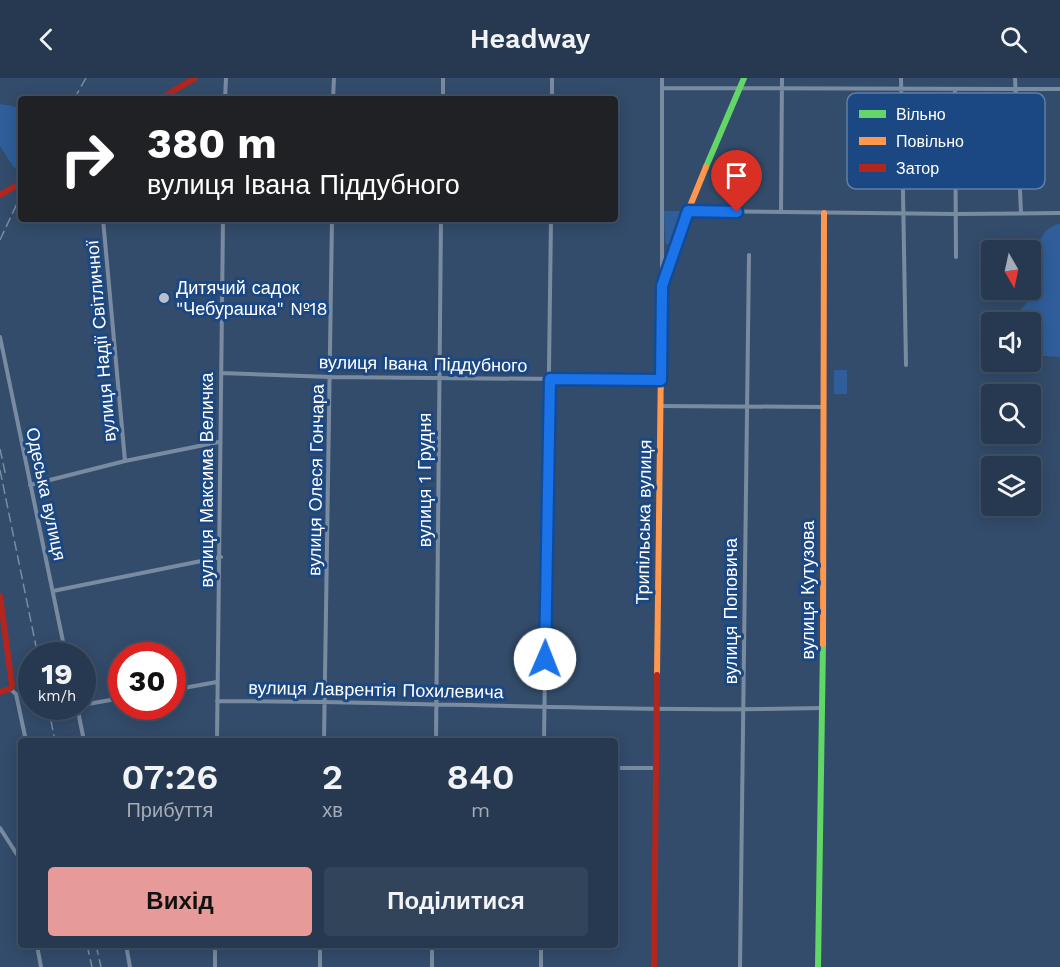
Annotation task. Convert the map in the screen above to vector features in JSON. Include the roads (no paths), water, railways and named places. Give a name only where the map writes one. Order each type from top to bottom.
[{"type":"main road","points":[[165,96],[195,78]]},
{"type":"main road","points":[[662,286],[688,211],[744,78]]},
{"type":"main road","points":[[0,195],[18,185]]},
{"type":"main road","name":"вулиця Кутузова","points":[[818,967],[823,708],[824,213]]},
{"type":"main road","name":"Трипільська вулиця","points":[[654,967],[662,286]]},
{"type":"main road","points":[[0,597],[11,678],[10,689],[0,692]]},
{"type":"street","points":[[225,96],[226,78]]},
{"type":"street","points":[[333,96],[334,78]]},
{"type":"street","points":[[443,78],[443,96]]},
{"type":"street","points":[[552,78],[552,96]]},
{"type":"street","name":"Трипільська вулиця","points":[[662,78],[662,286]]},
{"type":"street","points":[[781,212],[783,78]]},
{"type":"street","points":[[901,78],[901,93]]},
{"type":"street","points":[[1016,78],[1016,93]]},
{"type":"street","points":[[662,88],[1060,89]]},
{"type":"street","points":[[902,189],[906,365]]},
{"type":"street","points":[[956,189],[956,257]]},
{"type":"street","points":[[1021,189],[1022,213]]},
{"type":"street","points":[[688,211],[1060,213]]},
{"type":"street","name":"вулиця Надії Світличної","points":[[103,222],[125,461]]},
{"type":"street","name":"вулиця Максима Величка","points":[[217,738],[223,222]]},
{"type":"street","name":"вулиця Олеся Гончара","points":[[324,738],[332,222]]},
{"type":"street","name":"вулиця 1 Грудня","points":[[436,738],[441,222]]},
{"type":"street","points":[[544,738],[551,222]]},
{"type":"street","name":"вулиця Поповича","points":[[740,967],[749,255]]},
{"type":"street","name":"Одеська вулиця","points":[[0,337],[63,642]]},
{"type":"street","name":"вулиця Івана Піддубного","points":[[221,373],[331,377],[661,380]]},
{"type":"street","points":[[660,406],[823,407]]},
{"type":"street","points":[[30,485],[125,461],[219,442]]},
{"type":"street","points":[[53,591],[220,557]]},
{"type":"street","points":[[186,688],[217,682]]},
{"type":"street","points":[[10,689],[16,694],[25,738]]},
{"type":"street","name":"вулиця Лаврентія Похилевича","points":[[218,701],[325,701],[657,709],[823,708]]},
{"type":"street","points":[[80,720],[83,738]]},
{"type":"street","points":[[618,768],[656,768]]},
{"type":"street","points":[[0,828],[18,856]]},
{"type":"street","points":[[38,948],[41,967]]},
{"type":"street","points":[[127,948],[130,967]]},
{"type":"street","points":[[215,948],[215,967]]},
{"type":"street","points":[[320,948],[320,967]]},
{"type":"street","points":[[432,948],[432,967]]},
{"type":"street","points":[[541,948],[541,967]]},
{"type":"railway","points":[[76,96],[86,78]]},
{"type":"railway","points":[[0,240],[18,201]]},
{"type":"railway","points":[[0,449],[6,477]]},
{"type":"railway","points":[[0,470],[35,642]]},
{"type":"railway","points":[[51,720],[54,738]]},
{"type":"railway","points":[[88,948],[92,967]]},
{"type":"railway","points":[[97,948],[101,967]]},
{"type":"place","name":"Дитячий садок \"Чебурашка\" №18","points":[[164,298]]}]
